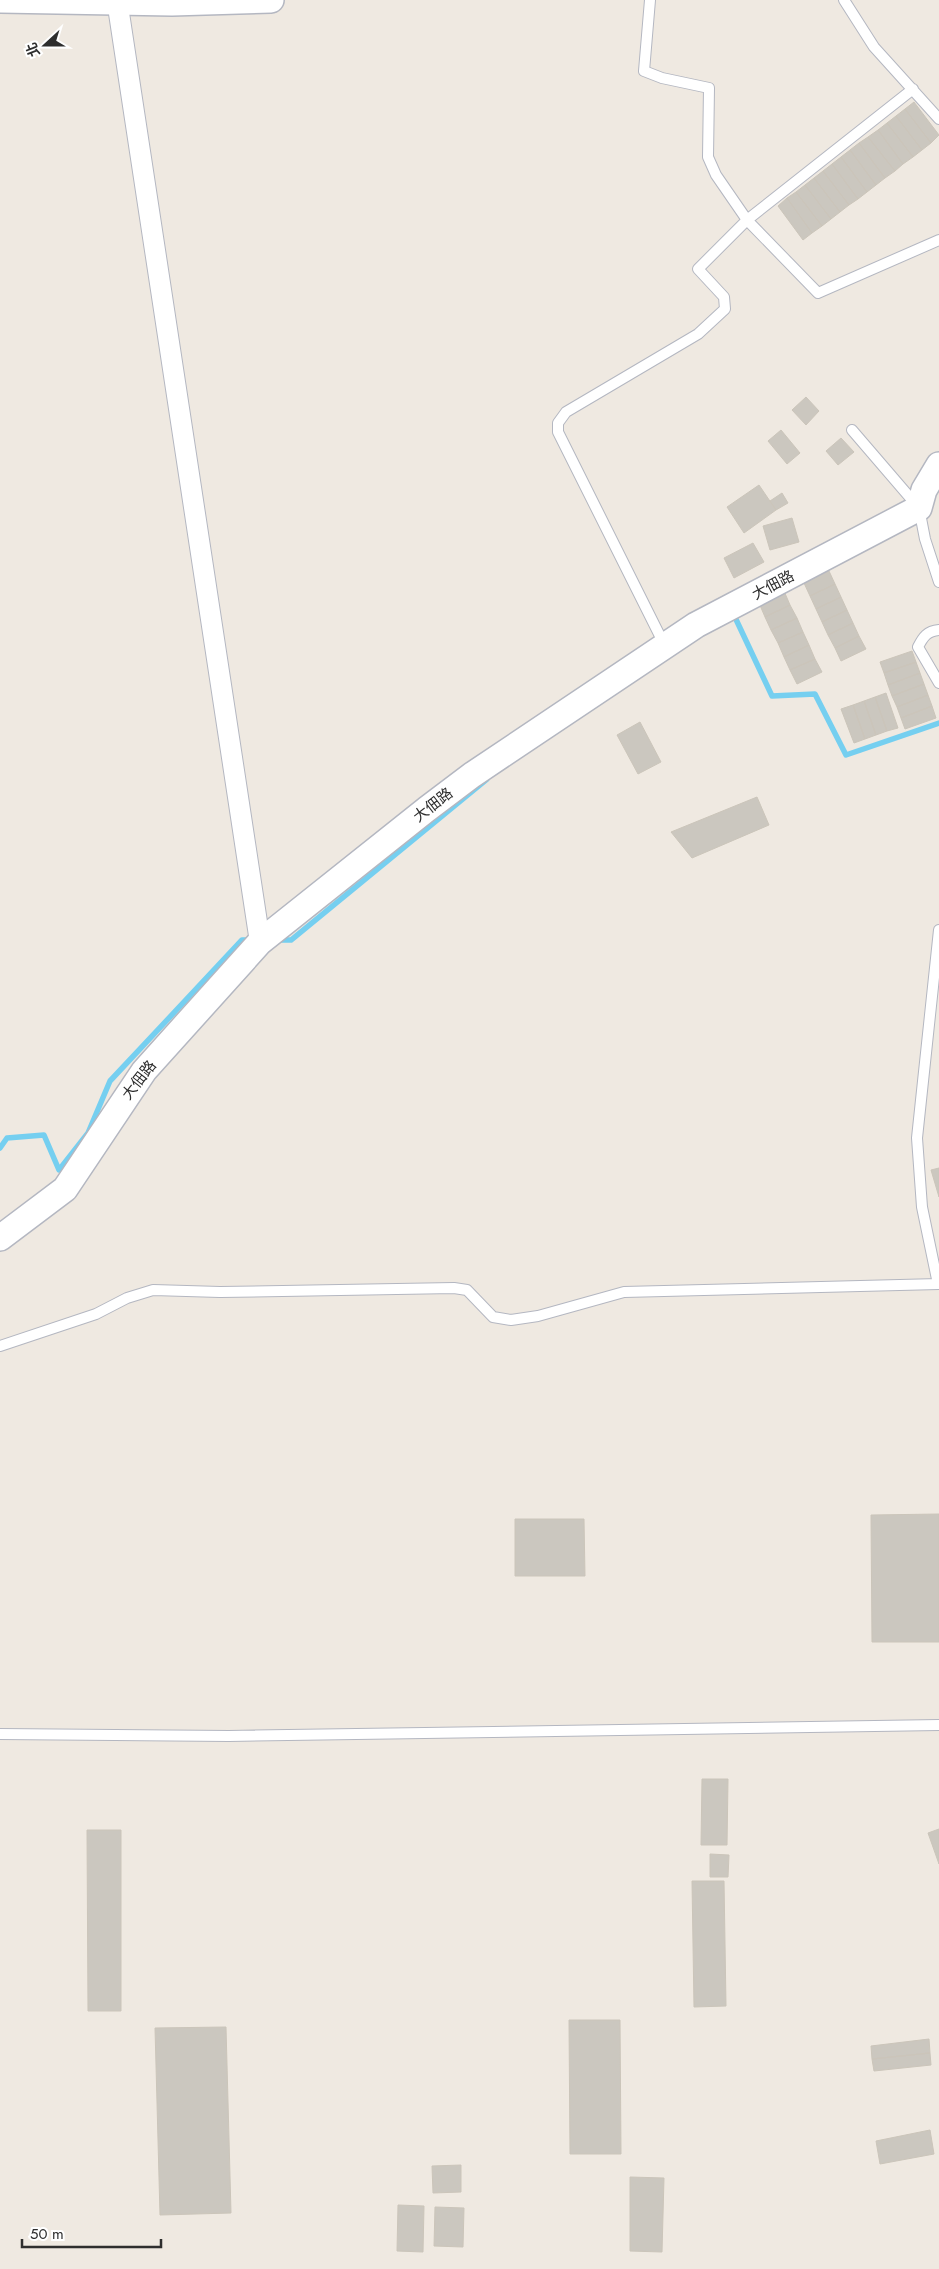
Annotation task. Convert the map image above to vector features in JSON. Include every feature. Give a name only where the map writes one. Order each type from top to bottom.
[{"type":"street","points":[[0,0],[271,0]]},
{"type":"street","points":[[117,1],[260,942]]},
{"type":"street","points":[[919,508],[924,490],[939,465]]},
{"type":"street","name":"大佃路","points":[[0,1238],[65,1189],[144,1071],[260,942],[472,775],[696,625],[919,508]]},
{"type":"lane","points":[[650,0],[644,70],[662,78],[709,88],[708,157],[716,175],[747,220],[818,293],[939,240]]},
{"type":"lane","points":[[844,0],[874,47],[939,119]]},
{"type":"lane","points":[[665,646],[558,432],[558,423],[566,412],[698,334],[725,309],[724,297],[698,269],[747,220],[912,90]]},
{"type":"lane","points":[[852,430],[919,508],[925,538],[939,582]]},
{"type":"lane","points":[[939,630],[929,632],[923,636],[918,647],[939,683]]},
{"type":"lane","points":[[0,1346],[96,1314],[127,1298],[153,1290],[220,1292],[454,1288],[467,1290],[493,1317],[511,1320],[538,1316],[624,1292],[939,1284],[922,1207],[917,1138],[939,930]]},
{"type":"lane","points":[[0,1734],[229,1736],[939,1725]]},
{"type":"building","points":[[914,102],[939,135],[931,143],[905,109]]},
{"type":"building","points":[[905,109],[931,143],[922,150],[896,116]]},
{"type":"building","points":[[896,116],[922,150],[913,157],[887,123]]},
{"type":"building","points":[[887,123],[913,157],[903,164],[878,130]]},
{"type":"building","points":[[878,130],[903,164],[895,171],[868,137]]},
{"type":"building","points":[[868,137],[895,171],[885,178],[859,143]]},
{"type":"building","points":[[859,143],[885,178],[876,185],[850,150]]},
{"type":"building","points":[[850,150],[876,185],[867,192],[841,157]]},
{"type":"building","points":[[841,157],[867,192],[858,199],[832,164]]},
{"type":"building","points":[[832,164],[858,199],[849,205],[823,171]]},
{"type":"building","points":[[823,171],[849,205],[840,212],[814,178]]},
{"type":"building","points":[[814,178],[840,212],[831,219],[805,185]]},
{"type":"building","points":[[805,185],[831,219],[822,226],[796,192]]},
{"type":"building","points":[[796,192],[822,226],[812,233],[787,198]]},
{"type":"building","points":[[787,198],[812,233],[803,240],[778,206]]},
{"type":"building","points":[[806,397],[819,411],[806,425],[792,410]]},
{"type":"building","points":[[781,430],[800,453],[787,464],[768,441]]},
{"type":"building","points":[[841,438],[854,452],[838,465],[826,451]]},
{"type":"building","points":[[759,485],[776,510],[744,533],[727,507]]},
{"type":"building","points":[[782,493],[788,503],[776,510],[770,501]]},
{"type":"building","points":[[792,518],[799,542],[770,550],[763,526]]},
{"type":"building","points":[[753,543],[764,562],[734,578],[724,558]]},
{"type":"building","points":[[829,571],[835,584],[810,596],[804,583]]},
{"type":"building","points":[[835,584],[841,597],[816,609],[810,596]]},
{"type":"building","points":[[784,591],[790,605],[765,617],[759,603]]},
{"type":"building","points":[[841,597],[847,610],[822,622],[816,609]]},
{"type":"building","points":[[790,605],[797,618],[771,630],[765,617]]},
{"type":"building","points":[[847,610],[853,623],[828,635],[822,622]]},
{"type":"building","points":[[797,618],[803,632],[778,643],[771,630]]},
{"type":"building","points":[[853,623],[859,636],[835,648],[828,635]]},
{"type":"building","points":[[803,632],[809,645],[784,657],[778,643]]},
{"type":"building","points":[[859,636],[866,649],[841,661],[835,648]]},
{"type":"building","points":[[809,645],[815,659],[790,670],[784,657]]},
{"type":"building","points":[[912,651],[916,662],[884,673],[880,662]]},
{"type":"building","points":[[815,659],[822,672],[797,684],[790,670]]},
{"type":"building","points":[[916,662],[920,673],[888,685],[884,673]]},
{"type":"building","points":[[920,673],[924,684],[892,696],[888,685]]},
{"type":"building","points":[[924,684],[928,695],[897,707],[892,696]]},
{"type":"building","points":[[886,693],[898,728],[887,731],[875,697]]},
{"type":"building","points":[[928,695],[932,706],[901,718],[897,707]]},
{"type":"building","points":[[875,697],[887,731],[876,735],[864,701]]},
{"type":"building","points":[[864,701],[876,735],[865,739],[853,705]]},
{"type":"building","points":[[853,705],[865,739],[854,743],[841,709]]},
{"type":"building","points":[[932,706],[936,718],[905,729],[901,718]]},
{"type":"building","points":[[640,722],[661,762],[638,774],[617,735]]},
{"type":"building","points":[[757,797],[769,825],[692,858],[671,832]]},
{"type":"building","points":[[939,1168],[939,1197],[931,1170]]},
{"type":"building","points":[[939,1514],[939,1642],[872,1642],[871,1515]]},
{"type":"building","points":[[515,1519],[584,1519],[585,1576],[515,1576]]},
{"type":"building","points":[[702,1779],[728,1779],[727,1845],[701,1845]]},
{"type":"building","points":[[939,1829],[939,1864],[928,1833]]},
{"type":"building","points":[[87,1830],[121,1830],[121,2011],[88,2011]]},
{"type":"building","points":[[710,1854],[729,1855],[728,1877],[710,1877]]},
{"type":"building","points":[[692,1881],[724,1881],[726,2006],[694,2007]]},
{"type":"building","points":[[569,2020],[620,2020],[621,2154],[570,2154]]},
{"type":"building","points":[[226,2027],[231,2213],[160,2215],[155,2028]]},
{"type":"building","points":[[929,2039],[930,2053],[872,2059],[871,2046]]},
{"type":"building","points":[[930,2053],[931,2065],[874,2071],[872,2059]]},
{"type":"building","points":[[930,2130],[934,2154],[880,2164],[876,2141]]},
{"type":"building","points":[[461,2165],[461,2192],[433,2193],[432,2166]]},
{"type":"building","points":[[630,2177],[664,2178],[662,2252],[630,2251]]},
{"type":"building","points":[[398,2205],[424,2206],[423,2252],[397,2251]]},
{"type":"building","points":[[435,2207],[464,2208],[463,2247],[434,2246]]},
{"type":"waterway","points":[[733,613],[772,696],[815,694],[846,755],[939,723]]},
{"type":"waterway","points":[[276,940],[291,940],[487,779]]},
{"type":"waterway","points":[[0,1148],[7,1138],[44,1135],[59,1170],[88,1133],[110,1081],[242,940],[252,940]]}]
